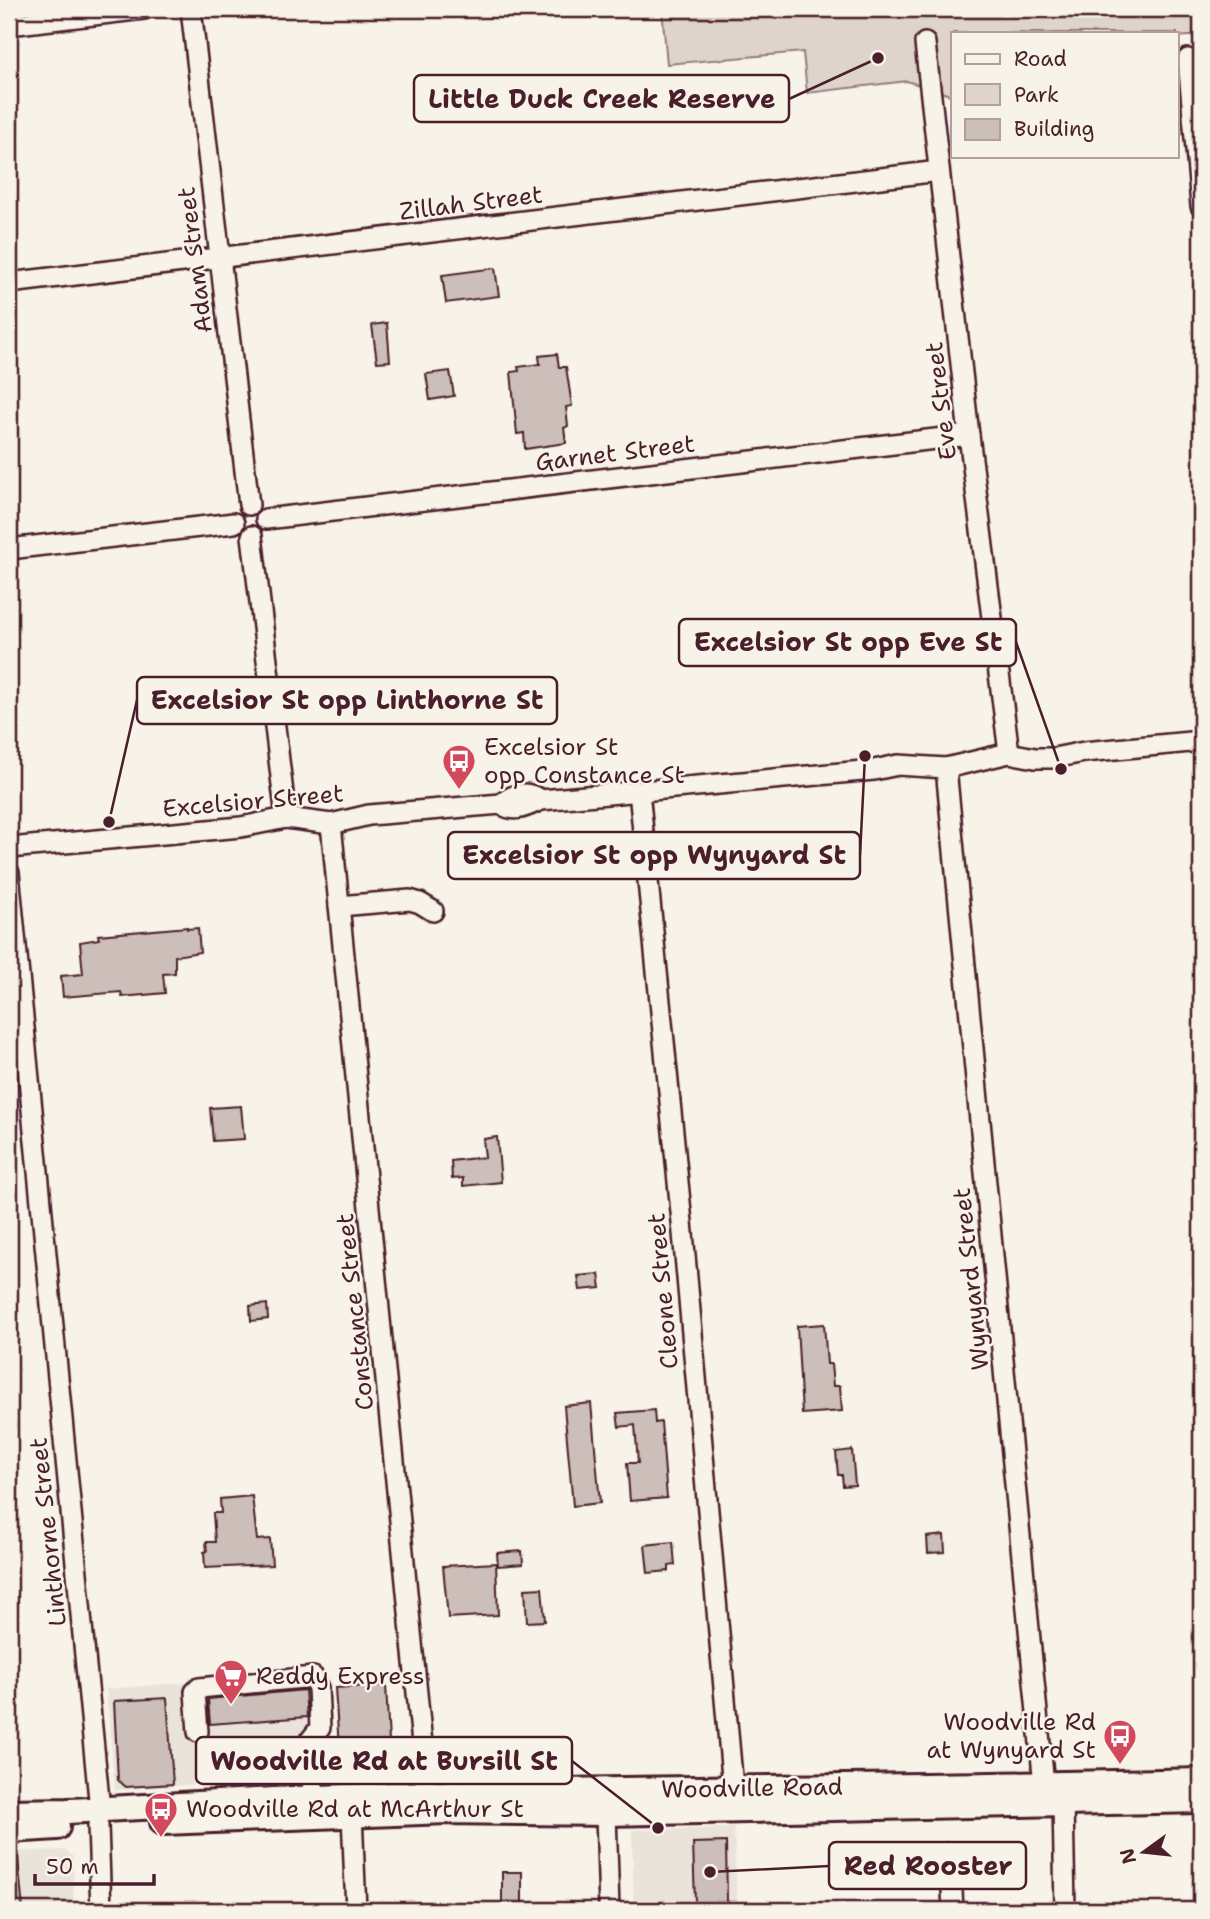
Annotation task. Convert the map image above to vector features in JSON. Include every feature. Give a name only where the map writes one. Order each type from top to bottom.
[{"type":"main road","name":"Woodville Road","points":[[9,1829],[313,1787],[427,1794],[1044,1785],[1201,1780]]},
{"type":"main road","name":"Woodville Road","points":[[9,1812],[99,1817],[447,1811],[606,1813],[1201,1800]]},
{"type":"street","points":[[9,25],[144,9]]},
{"type":"street","name":"Adam Street","points":[[191,9],[249,505]]},
{"type":"street","name":"Eve Street","points":[[925,43],[969,435],[1009,753]]},
{"type":"street","points":[[1188,59],[1201,206]]},
{"type":"street","name":"Zillah Street","points":[[9,283],[939,171]]},
{"type":"street","name":"Garnet Street","points":[[266,519],[969,435]]},
{"type":"street","points":[[249,505],[259,507],[266,519],[261,532],[252,536],[243,535],[234,523],[236,513],[249,505]]},
{"type":"street","points":[[9,549],[234,523]]},
{"type":"street","points":[[252,536],[286,818]]},
{"type":"street","name":"Excelsior Street","points":[[9,848],[241,827],[286,818],[331,824],[369,815],[501,804],[512,810],[541,800],[874,770],[898,765],[946,768],[1009,753],[1035,758],[1055,758],[1084,752],[1201,741]]},
{"type":"street","name":"Wynyard Street","points":[[946,768],[1044,1785]]},
{"type":"street","name":"Cleone Street","points":[[639,791],[682,1222],[733,1788]]},
{"type":"street","name":"Constance Street","points":[[331,824],[427,1794]]},
{"type":"street","name":"Linthorne Street","points":[[9,873],[99,1817],[101,1910]]},
{"type":"street","points":[[339,906],[410,900],[420,902],[433,911]]},
{"type":"street","points":[[198,1732],[195,1692],[200,1688],[313,1677],[318,1688],[320,1728],[298,1756]]},
{"type":"street","points":[[1063,1802],[1065,1910]]},
{"type":"street","points":[[606,1813],[609,1910]]},
{"type":"street","points":[[352,1814],[356,1910]]},
{"type":"street","points":[[950,1853],[953,1910]]},
{"type":"shaded area","points":[[325,1671],[333,1775],[115,1790],[106,1689]]},
{"type":"shaded area","points":[[734,1828],[737,1910],[634,1910],[632,1830]]},
{"type":"shaded area","points":[[66,1850],[73,1857],[74,1910],[9,1910],[9,1852]]},
{"type":"green space","points":[[662,9],[1201,9],[1201,35],[1178,37],[1178,32],[951,32],[951,95],[907,81],[807,93],[803,52],[667,64]]},
{"type":"building","points":[[495,268],[499,296],[446,303],[442,275]]},
{"type":"building","points":[[387,323],[390,361],[377,362],[372,325]]},
{"type":"building","points":[[557,354],[559,367],[566,367],[572,406],[566,407],[566,443],[525,449],[524,433],[517,434],[511,372],[519,371],[518,367],[540,364],[539,356]]},
{"type":"building","points":[[450,371],[454,396],[430,400],[426,374]]},
{"type":"building","points":[[198,928],[200,952],[175,956],[175,973],[163,974],[165,993],[122,997],[121,992],[63,997],[61,976],[83,974],[80,942],[99,939],[98,935]]},
{"type":"building","points":[[241,1106],[244,1139],[213,1141],[210,1108]]},
{"type":"building","points":[[497,1137],[501,1182],[463,1186],[463,1178],[452,1179],[451,1161],[485,1157],[483,1139]]},
{"type":"building","points":[[599,1274],[601,1288],[580,1290],[578,1276]]},
{"type":"building","points":[[267,1304],[268,1319],[251,1321],[250,1306]]},
{"type":"building","points":[[824,1324],[827,1364],[831,1364],[833,1386],[840,1386],[842,1411],[802,1414],[797,1326]]},
{"type":"building","points":[[591,1403],[600,1503],[573,1506],[564,1406]]},
{"type":"building","points":[[654,1410],[655,1423],[661,1422],[667,1498],[630,1501],[627,1463],[638,1463],[635,1425],[619,1427],[617,1413]]},
{"type":"building","points":[[852,1450],[855,1485],[843,1486],[842,1475],[838,1475],[836,1452]]},
{"type":"building","points":[[252,1496],[257,1540],[270,1539],[272,1565],[205,1568],[206,1542],[215,1542],[213,1513],[221,1513],[220,1499]]},
{"type":"building","points":[[944,1535],[945,1552],[928,1553],[927,1537]]},
{"type":"building","points":[[673,1542],[675,1565],[669,1566],[669,1571],[648,1573],[645,1545]]},
{"type":"building","points":[[522,1551],[523,1564],[498,1566],[497,1553]]},
{"type":"building","points":[[496,1563],[498,1615],[448,1618],[443,1566]]},
{"type":"building","points":[[542,1588],[545,1621],[527,1622],[525,1589]]},
{"type":"building","points":[[386,1685],[390,1761],[340,1763],[335,1688]]},
{"type":"building","points":[[305,1690],[307,1717],[210,1724],[208,1699]]},
{"type":"building","points":[[167,1698],[173,1784],[126,1787],[118,1780],[114,1701]]},
{"type":"building","points":[[726,1842],[727,1902],[695,1902],[693,1843]]},
{"type":"building","points":[[9,1858],[18,1858],[23,1910],[9,1910]]},
{"type":"building","points":[[502,1872],[522,1872],[522,1910],[502,1910]]},
{"type":"place","name":"Little Duck Creek Reserve","points":[[878,58]]},
{"type":"place","name":"Excelsior St opp Wynyard St","points":[[865,756]]},
{"type":"place","name":"Excelsior St opp Eve St","points":[[1061,769]]},
{"type":"place","name":"Excelsior St opp Constance St","points":[[459,791]]},
{"type":"place","name":"Excelsior St opp Linthorne St","points":[[109,822]]},
{"type":"place","name":"Reddy Express","points":[[231,1706]]},
{"type":"place","name":"Woodville Rd at Wynyard St","points":[[1120,1766]]},
{"type":"place","name":"Woodville Rd at Bursill St","points":[[658,1828]]},
{"type":"place","name":"Woodville Rd at McArthur St","points":[[161,1839]]},
{"type":"place","name":"Red Rooster","points":[[710,1872]]}]
